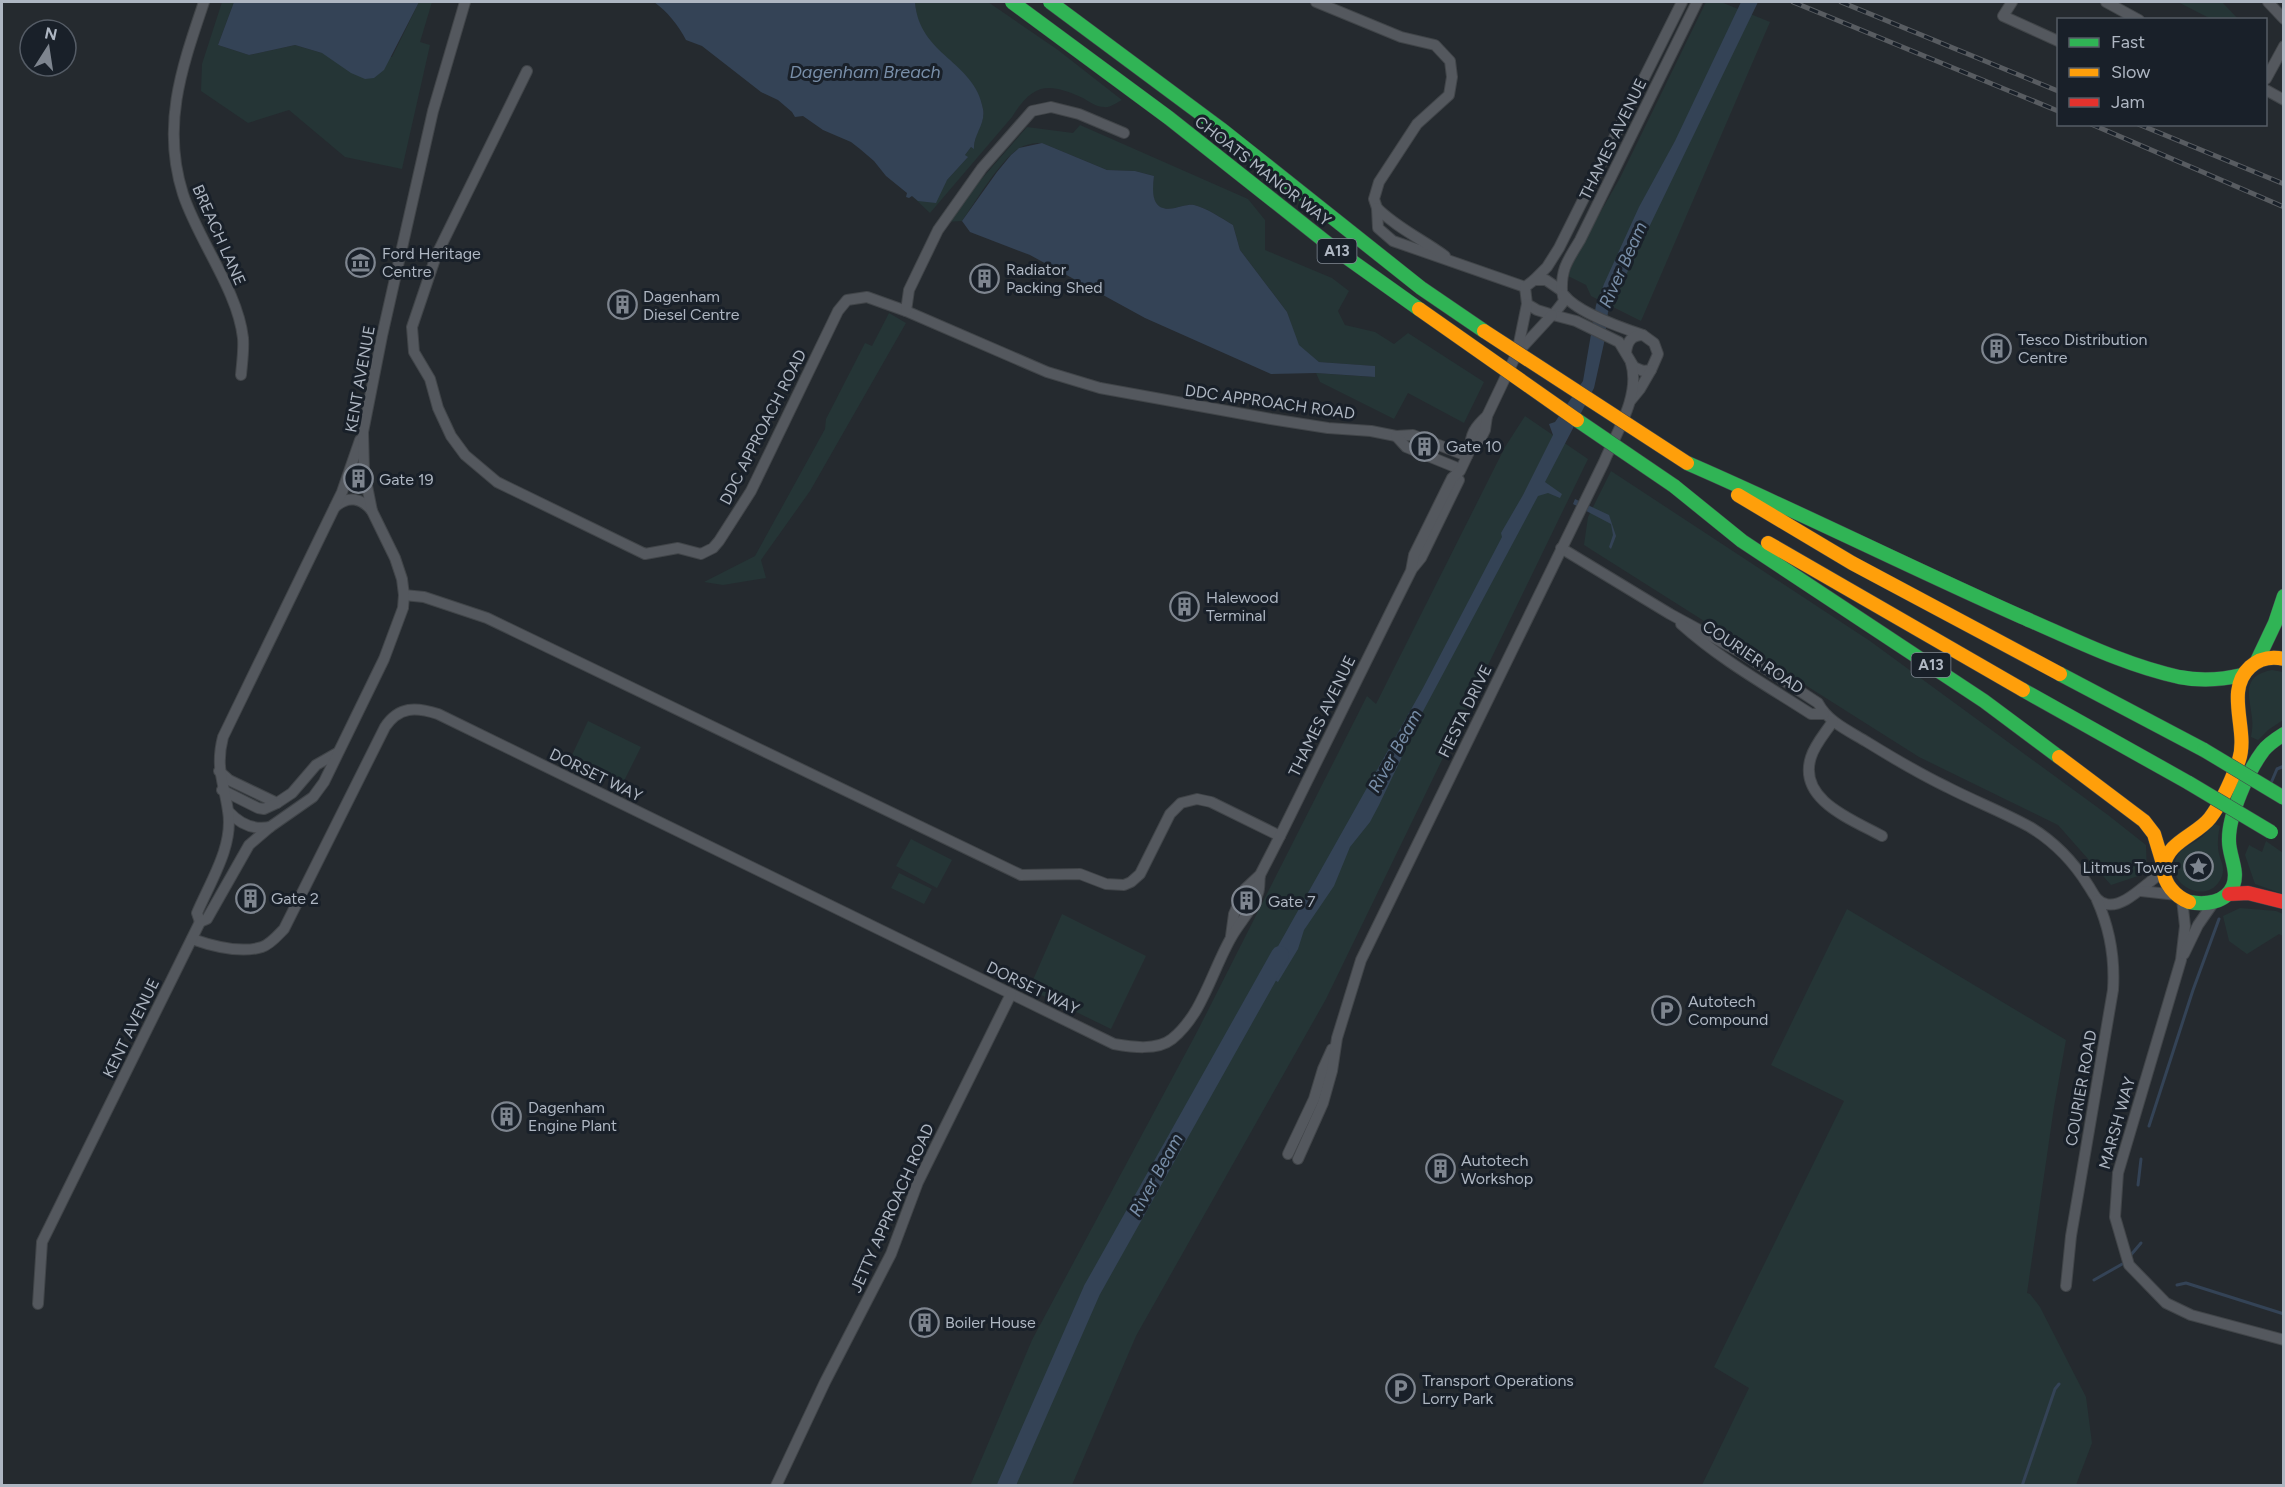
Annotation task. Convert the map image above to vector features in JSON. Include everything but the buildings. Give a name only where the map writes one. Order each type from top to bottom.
[{"type":"main road","name":"CHOATS MANOR WAY","points":[[1012,2],[1169,118],[1332,247],[1530,388],[1674,486]]},
{"type":"main road","name":"CHOATS MANOR WAY","points":[[1050,2],[1221,129],[1421,288],[1568,387],[1688,463]]},
{"type":"main road","name":"A13","points":[[1688,463],[1767,497],[1851,539],[1992,604],[2126,660],[2182,677],[2207,679],[2242,675]]},
{"type":"main road","name":"A13","points":[[1688,463],[1802,535],[1924,604],[2204,750],[2283,798]]},
{"type":"main road","name":"A13","points":[[1674,486],[1827,578],[2277,835]]},
{"type":"main road","name":"A13","points":[[1674,486],[1742,541],[1993,707],[2144,821],[2154,834],[2164,869]]},
{"type":"main road","points":[[2283,596],[2275,622],[2257,661],[2238,681],[2237,694],[2243,732],[2238,760],[2211,816],[2192,835],[2175,847],[2166,858],[2164,869],[2167,882],[2180,897],[2201,904],[2214,902],[2229,894],[2248,893],[2283,902]]},
{"type":"main road","points":[[2257,661],[2268,658],[2283,659]]},
{"type":"main road","points":[[2229,894],[2235,873],[2230,848],[2232,821],[2255,763],[2270,744],[2283,734]]},
{"type":"street","name":"BREACH LANE","points":[[204,2],[180,75],[175,102],[173,123],[175,160],[184,196],[236,308],[243,340],[241,375]]},
{"type":"street","name":"KENT AVENUE","points":[[38,1304],[42,1242],[200,922],[207,919],[249,845],[313,797],[324,782],[384,659],[389,641],[401,617],[404,595],[395,558],[372,511],[364,471],[363,432],[382,336],[433,111],[465,2]]},
{"type":"street","points":[[1316,2],[1401,37],[1435,45],[1450,61],[1452,76],[1449,95],[1417,124],[1379,182],[1374,199],[1378,228],[1393,241],[1432,256],[1447,258],[1530,283],[1546,280],[1563,293],[1572,304],[1643,335],[1654,343],[1658,357],[1651,370],[1638,369],[1619,342],[1576,321],[1552,315],[1527,304],[1530,283]]},
{"type":"street","points":[[2012,2],[2003,16],[2057,41]]},
{"type":"street","points":[[2106,2],[2135,18]]},
{"type":"street","points":[[2268,2],[2283,19]]},
{"type":"street","name":"THAMES AVENUE","points":[[1530,283],[1547,267],[1559,248],[1681,3]]},
{"type":"street","name":"THAMES AVENUE","points":[[1563,293],[1562,275],[1565,266],[1695,6]]},
{"type":"street","points":[[2267,75],[2283,46]]},
{"type":"street","name":"DDC APPROACH ROAD","points":[[527,70],[436,256],[412,327],[414,352],[430,380],[438,408],[450,436],[465,455],[497,482],[645,554],[678,548],[701,554],[713,548],[719,541],[751,490],[843,303],[854,297],[867,297],[906,311],[1047,372],[1100,388],[1271,419],[1396,436],[1419,436],[1469,453]]},
{"type":"street","points":[[2267,91],[2283,100]]},
{"type":"street","points":[[906,311],[909,290],[938,230],[982,168],[1032,111],[1050,107],[1079,114],[1124,133]]},
{"type":"street","points":[[1552,315],[1562,306],[1563,293]]},
{"type":"street","name":"THAMES AVENUE","points":[[1089,1033],[1114,1044],[1146,1047],[1170,1040],[1196,1010],[1231,938],[1234,914],[1245,889],[1260,875],[1410,571],[1421,558],[1459,481],[1460,470],[1469,453],[1470,438],[1476,425],[1486,416],[1517,353],[1527,304]]},
{"type":"street","name":"THAMES AVENUE","points":[[1517,353],[1552,315]]},
{"type":"street","points":[[1629,358],[1627,345],[1630,340],[1635,336],[1643,335]]},
{"type":"street","name":"FIESTA DRIVE","points":[[1293,1157],[1323,1103],[1332,1071],[1337,1038],[1361,960],[1587,496],[1630,400],[1634,375],[1629,358]]},
{"type":"street","name":"FIESTA DRIVE","points":[[1630,400],[1640,389],[1651,370]]},
{"type":"street","points":[[200,922],[197,913],[226,842],[229,812],[219,771],[220,747],[229,721],[351,470],[363,432]]},
{"type":"street","points":[[1396,436],[1406,447],[1460,470]]},
{"type":"street","points":[[331,512],[341,502],[352,499],[361,501],[372,511]]},
{"type":"street","name":"COURIER ROAD","points":[[1561,548],[1670,614],[1722,642],[1805,694],[1818,703],[1828,717],[1945,786],[2039,833],[2075,867],[2096,897],[2110,943],[2114,973],[2113,990],[2071,1236],[2066,1286]]},
{"type":"street","points":[[404,595],[424,597],[488,618],[1021,875],[1080,874],[1106,884],[1124,885],[1131,882],[1140,874],[1170,814],[1181,803],[1197,799],[1211,802],[1280,836]]},
{"type":"street","name":"DORSET WAY","points":[[192,939],[218,947],[241,949],[262,947],[284,929],[385,727],[397,714],[416,708],[448,719],[1089,1033]]},
{"type":"street","points":[[1828,717],[1811,758],[1809,773],[1812,784],[1833,809],[1882,836]]},
{"type":"street","points":[[222,790],[264,809],[292,793],[316,765],[331,758],[339,751]]},
{"type":"street","points":[[219,771],[229,780],[277,802]]},
{"type":"street","points":[[229,812],[238,820],[258,829],[270,827]]},
{"type":"street","points":[[2096,897],[2103,904],[2112,905],[2140,891],[2164,869]]},
{"type":"street","points":[[2140,891],[2180,897]]},
{"type":"street","name":"MARSH WAY","points":[[2180,897],[2185,926],[2181,960]]},
{"type":"street","name":"MARSH WAY","points":[[2214,902],[2198,925],[2181,960],[2118,1173],[2115,1217],[2129,1265],[2166,1303],[2191,1315],[2283,1340]]},
{"type":"street","name":"JETTY APPROACH ROAD","points":[[776,1485],[891,1254],[918,1182],[1011,994]]},
{"type":"shaded area","points":[[222,2],[234,2],[218,45],[249,55],[295,45],[322,53],[392,57],[419,2],[432,2],[420,42],[430,45],[402,169],[345,157],[289,110],[248,123],[201,91],[202,64]]},
{"type":"shaded area","points":[[915,2],[988,2],[1058,50],[1122,100],[1111,106],[1101,107],[1060,89],[1042,89],[1034,92],[1027,97],[930,213],[912,196],[947,180],[967,158],[965,155],[971,147],[974,148],[983,109],[972,84],[926,36],[918,21]]},
{"type":"shaded area","points":[[1706,2],[1721,2],[1770,22],[1641,321],[1591,296],[1586,285],[1568,276],[1576,255],[1620,178]]},
{"type":"shaded area","points":[[2178,2],[2222,2],[2237,18],[2209,18]]},
{"type":"shaded area","points":[[1080,125],[1248,199],[1265,220],[1265,250],[1332,278],[1349,291],[1338,311],[1345,325],[1375,332],[1394,344],[1408,333],[1484,382],[1464,423],[1408,393],[1394,419],[1320,382],[1316,373],[1374,377],[1374,366],[1319,362],[1298,345],[1287,312],[1240,250],[1233,225],[1194,205],[1167,209],[1161,207],[1154,200],[1154,176],[1135,171],[1107,170],[1042,143],[1030,144],[1018,149],[1003,163],[962,221],[944,222],[1027,127],[1073,133]]},
{"type":"shaded area","points":[[889,313],[906,323],[810,491],[761,560],[766,578],[723,585],[704,582],[755,556],[825,429],[826,419],[865,343],[872,346]]},
{"type":"shaded area","points":[[1525,416],[1588,459],[1326,999],[1136,1336],[1072,1485],[970,1486],[1032,1340],[1198,1030],[1367,696],[1376,704],[1505,447]]},
{"type":"shaded area","points":[[1611,471],[1870,641],[2108,815],[2146,845],[2147,873],[2111,885],[2058,825],[1919,757],[1584,545],[1588,517]]},
{"type":"shaded area","points":[[2272,670],[2283,672],[2283,720],[2258,740],[2251,737],[2249,688],[2255,677]]},
{"type":"shaded area","points":[[588,721],[641,747],[624,781],[572,755]]},
{"type":"shaded area","points":[[2215,824],[2220,826],[2218,847],[2223,867],[2222,876],[2216,886],[2207,891],[2188,888],[2175,874],[2174,864],[2181,851],[2202,837]]},
{"type":"shaded area","points":[[911,839],[952,860],[937,888],[896,866]]},
{"type":"shaded area","points":[[2266,841],[2283,853],[2283,894],[2255,884],[2245,855],[2249,845],[2262,852]]},
{"type":"shaded area","points":[[899,873],[932,889],[924,904],[891,888]]},
{"type":"shaded area","points":[[2240,908],[2276,911],[2283,914],[2283,936],[2279,934],[2247,954],[2229,941],[2223,916]]},
{"type":"shaded area","points":[[1847,909],[2066,1040],[2027,1293],[2040,1307],[2086,1397],[2092,1443],[2076,1485],[1702,1485],[1749,1388],[1714,1367],[1844,1101],[1771,1065]]},
{"type":"shaded area","points":[[1062,914],[1146,956],[1111,1029],[1029,989]]},
{"type":"water","points":[[234,2],[419,2],[384,70],[374,78],[365,79],[351,73],[322,53],[295,45],[249,55],[218,45]]},
{"type":"water","name":"Dagenham Breach","points":[[654,2],[915,2],[919,20],[926,35],[970,80],[978,93],[983,114],[974,149],[971,147],[965,155],[968,157],[947,180],[936,203],[918,201],[912,196],[906,197],[907,193],[851,142],[823,130],[803,116],[795,117],[778,100],[761,92],[702,46],[686,40],[672,19]]},
{"type":"water","points":[[1741,2],[1758,2],[1608,312],[1594,388],[1545,482],[1562,494],[1560,498],[1548,493],[1538,496],[1405,745],[1401,759],[1370,822],[1350,847],[1334,886],[1304,930],[1298,949],[1278,982],[1263,973],[1423,688],[1502,537],[1501,533],[1553,435],[1549,424],[1555,422],[1583,381],[1596,305],[1604,284],[1639,207],[1675,141]]},
{"type":"water","points":[[1042,143],[1107,170],[1135,171],[1154,176],[1153,194],[1157,204],[1161,207],[1167,209],[1194,205],[1233,225],[1240,250],[1287,312],[1299,345],[1319,362],[1375,366],[1375,377],[1316,373],[1271,374],[1145,318],[1030,255],[970,232],[962,221],[997,172],[1019,148]]},
{"type":"water","points":[[1575,499],[1609,515],[1616,536],[1611,549],[1609,547],[1613,535],[1611,524],[1573,504]]},
{"type":"waterway","points":[[2271,783],[2277,769],[2284,766]]},
{"type":"waterway","points":[[2149,1126],[2193,990],[2219,919]]},
{"type":"waterway","name":"River Beam","points":[[1006,1486],[1092,1290],[1280,955]]},
{"type":"waterway","points":[[2138,1185],[2141,1159]]},
{"type":"waterway","points":[[2130,1256],[2141,1243]]},
{"type":"waterway","points":[[2094,1280],[2124,1263]]},
{"type":"waterway","points":[[2177,1285],[2186,1283],[2284,1314]]},
{"type":"waterway","points":[[2022,1486],[2055,1389],[2059,1384]]},
{"type":"railway","points":[[1793,2],[2057,111]]},
{"type":"railway","points":[[1841,2],[2057,91]]},
{"type":"railway","points":[[2096,126],[2284,207]]},
{"type":"railway","points":[[2143,126],[2284,184]]},
{"type":"traffic: fast","points":[[1012,2],[1169,118],[1332,247],[1419,309]]},
{"type":"traffic: fast","points":[[1050,2],[1221,129],[1421,288],[1484,331]]},
{"type":"traffic: fast","points":[[1577,420],[1674,486]]},
{"type":"traffic: fast","points":[[1687,463],[1980,598],[2119,659],[2179,677],[2210,679],[2242,675]]},
{"type":"traffic: fast","points":[[1674,486],[1742,541],[1984,701],[2059,757]]},
{"type":"traffic: fast","points":[[2257,661],[2275,623],[2284,596]]},
{"type":"traffic: fast","points":[[2060,674],[2204,750]]},
{"type":"traffic: fast","points":[[2023,690],[2189,783]]},
{"type":"traffic: fast","points":[[2189,902],[2214,902],[2230,892],[2235,880],[2229,847],[2235,807],[2245,782],[2263,751],[2284,734]]},
{"type":"traffic: fast","points":[[2204,750],[2284,798]]},
{"type":"traffic: fast","points":[[2189,783],[2271,832]]},
{"type":"traffic: slow","points":[[1419,309],[1577,420]]},
{"type":"traffic: slow","points":[[1484,331],[1687,463]]},
{"type":"traffic: slow","points":[[1738,495],[1852,563],[2060,674]]},
{"type":"traffic: slow","points":[[1768,543],[2023,690]]},
{"type":"traffic: slow","points":[[2189,902],[2179,897],[2165,879],[2166,858],[2176,845],[2210,818],[2223,798],[2233,775],[2241,748],[2238,699],[2242,677],[2250,667],[2262,660],[2284,659]]},
{"type":"traffic: slow","points":[[2059,757],[2144,821],[2154,834],[2164,867]]},
{"type":"traffic: jam","points":[[2229,894],[2248,893],[2284,902]]},
{"type":"place","name":"Ford Heritage Centre","points":[[361,262]]},
{"type":"place","name":"Radiator Packing Shed","points":[[985,278]]},
{"type":"place","name":"Dagenham Diesel Centre","points":[[622,305]]},
{"type":"place","name":"Tesco Distribution Centre","points":[[1997,348]]},
{"type":"place","name":"Gate 10","points":[[1425,446]]},
{"type":"place","name":"Gate 19","points":[[358,479]]},
{"type":"place","name":"Halewood Terminal","points":[[1185,606]]},
{"type":"place","name":"Litmus Tower","points":[[2199,867]]},
{"type":"place","name":"Gate 2","points":[[250,898]]},
{"type":"place","name":"Gate 7","points":[[1247,901]]},
{"type":"place","name":"Autotech Compound","points":[[1667,1010]]},
{"type":"place","name":"Dagenham Engine Plant","points":[[507,1116]]},
{"type":"place","name":"Autotech Workshop","points":[[1440,1169]]},
{"type":"place","name":"Boiler House","points":[[924,1322]]},
{"type":"place","name":"Transport Operations Lorry Park","points":[[1401,1389]]}]
